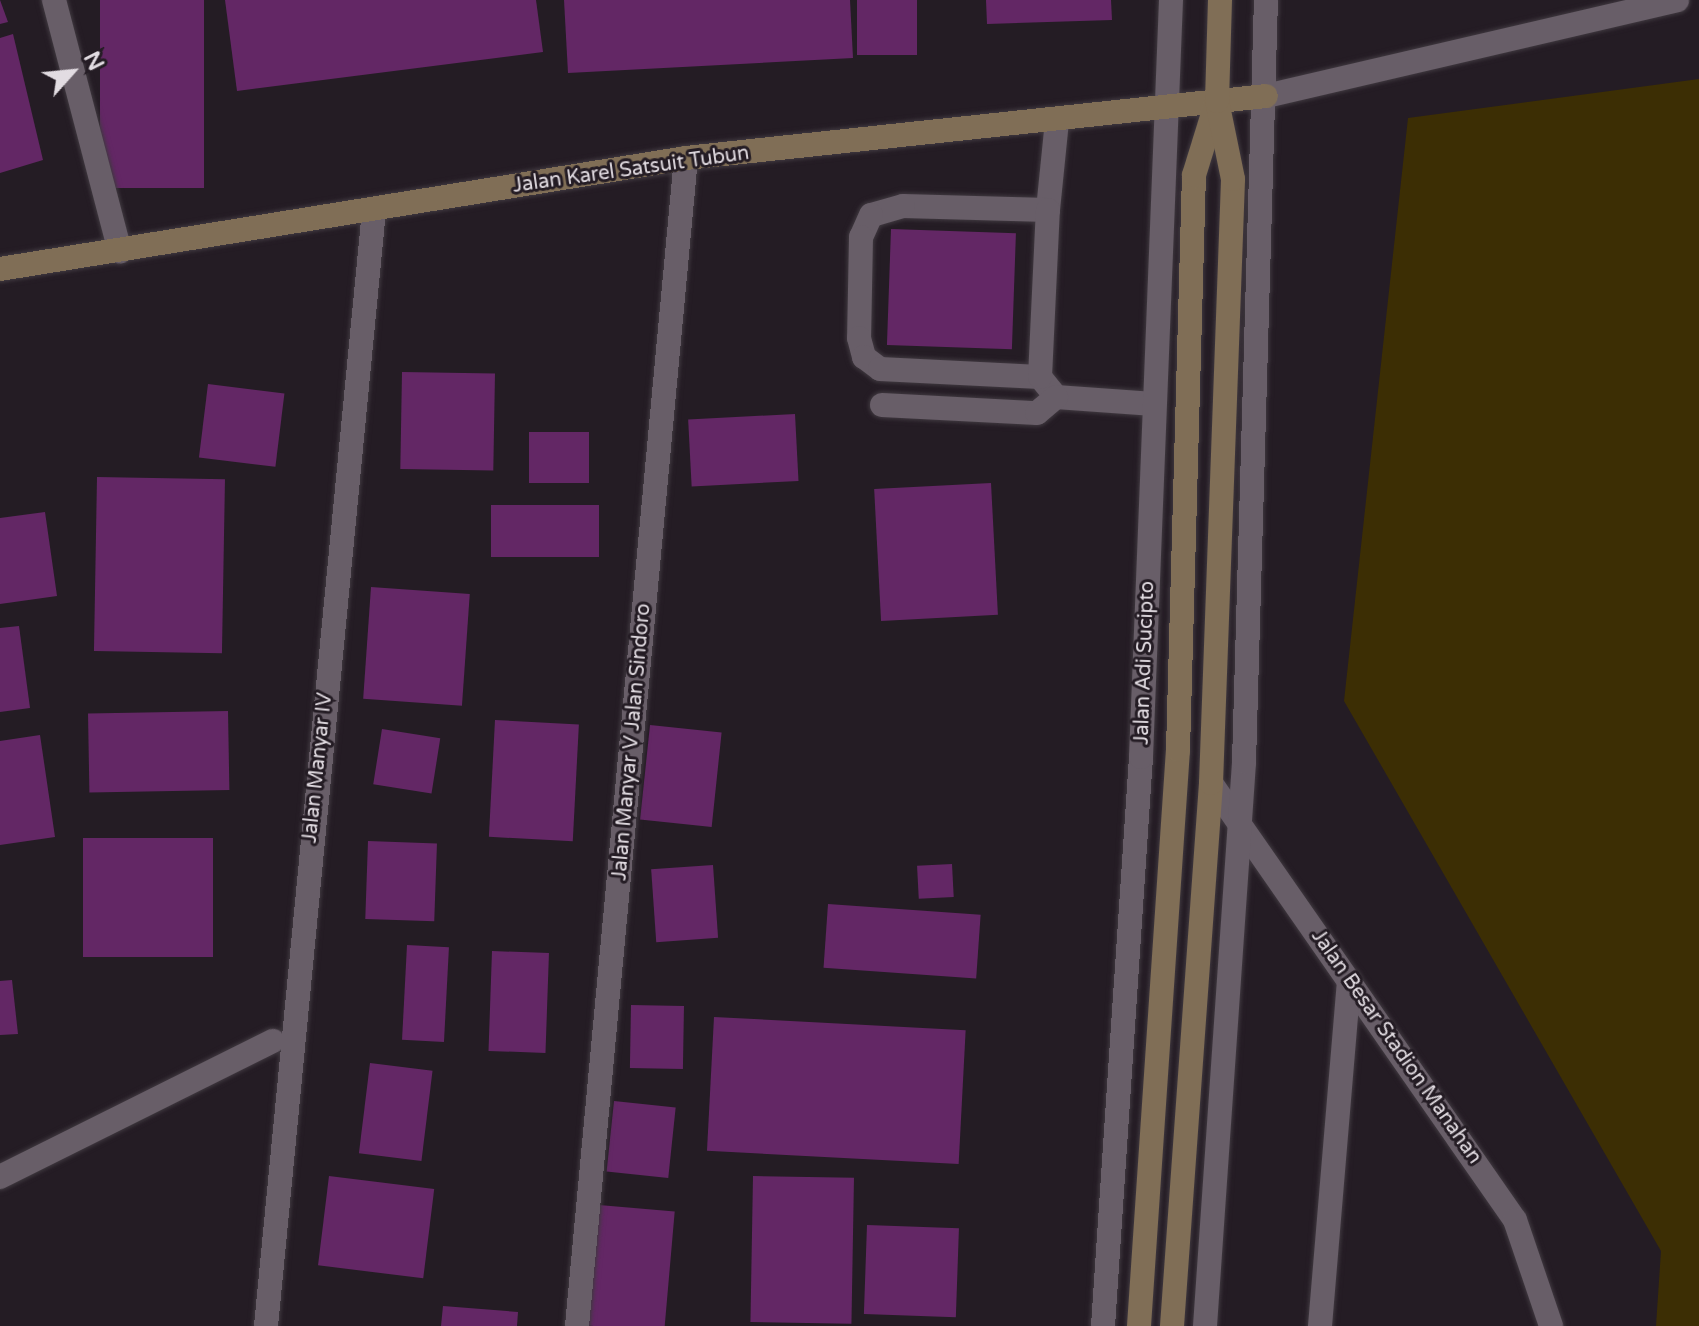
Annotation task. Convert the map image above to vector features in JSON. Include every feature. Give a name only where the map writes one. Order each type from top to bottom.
[{"type":"main road","name":"Jalan Adi Sucipto","points":[[1172,1326],[1211,783],[1233,179],[1217,101],[1220,0]]},
{"type":"main road","name":"Jalan Karel Satsuit Tubun","points":[[0,269],[686,158],[1057,121],[1266,96]]},
{"type":"main road","name":"Jalan Adi Sucipto","points":[[1139,1326],[1182,646],[1194,175],[1217,101]]},
{"type":"street","points":[[54,0],[120,252]]},
{"type":"street","name":"Jalan Adi Sucipto","points":[[1103,1326],[1139,803],[1171,0]]},
{"type":"street","points":[[1205,1326],[1239,819],[1266,96],[1266,0]]},
{"type":"street","points":[[1266,96],[1677,0]]},
{"type":"street","points":[[1056,397],[1040,377],[1048,210],[1057,121]]},
{"type":"street","name":"Jalan Manyar V Jalan Sindoro","points":[[577,1326],[686,158]]},
{"type":"street","points":[[1040,377],[880,369],[864,357],[859,338],[861,237],[871,215],[903,206],[1048,210]]},
{"type":"street","name":"Jalan Manyar IV","points":[[266,1326],[374,210]]},
{"type":"street","points":[[882,405],[1037,413],[1056,397],[1154,404]]},
{"type":"street","points":[[1146,646],[1182,646]]},
{"type":"street","name":"Jalan Besar Stadion Manahan","points":[[1211,783],[1239,819],[1515,1220],[1551,1326]]},
{"type":"street","points":[[1139,803],[1174,804]]},
{"type":"street","points":[[1320,1326],[1349,980]]},
{"type":"street","points":[[1124,1002],[1161,1004]]},
{"type":"street","points":[[0,1177],[273,1041]]},
{"type":"street","points":[[1112,1200],[1148,1204]]},
{"type":"shaded area","points":[[1699,79],[1699,1326],[1656,1326],[1661,1251],[1344,701],[1408,118]]},
{"type":"building","points":[[0,0],[8,22],[0,24]]},
{"type":"building","points":[[100,0],[204,0],[204,188],[100,188]]},
{"type":"building","points":[[225,0],[536,0],[543,52],[237,91]]},
{"type":"building","points":[[564,0],[850,0],[853,58],[568,73]]},
{"type":"building","points":[[857,0],[917,0],[917,55],[857,55]]},
{"type":"building","points":[[986,0],[1111,0],[1112,20],[987,24]]},
{"type":"building","points":[[13,34],[43,160],[0,173],[0,38]]},
{"type":"building","points":[[891,229],[1016,233],[1012,349],[887,345]]},
{"type":"building","points":[[402,372],[495,374],[493,471],[400,469]]},
{"type":"building","points":[[208,384],[284,393],[275,467],[199,457]]},
{"type":"building","points":[[795,414],[799,481],[692,487],[688,420]]},
{"type":"building","points":[[529,432],[589,432],[589,483],[529,483]]},
{"type":"building","points":[[97,477],[225,479],[222,653],[94,651]]},
{"type":"building","points":[[991,483],[998,615],[881,621],[874,489]]},
{"type":"building","points":[[491,505],[599,505],[599,557],[491,557]]},
{"type":"building","points":[[45,512],[57,596],[0,604],[0,518]]},
{"type":"building","points":[[371,587],[470,594],[462,706],[363,699]]},
{"type":"building","points":[[19,626],[30,708],[0,712],[0,628]]},
{"type":"building","points":[[228,711],[229,790],[89,792],[88,713]]},
{"type":"building","points":[[495,720],[579,724],[573,841],[489,837]]},
{"type":"building","points":[[650,725],[722,733],[712,827],[640,819]]},
{"type":"building","points":[[382,729],[440,738],[432,794],[373,784]]},
{"type":"building","points":[[40,735],[55,837],[0,845],[0,741]]},
{"type":"building","points":[[83,838],[213,838],[213,957],[83,957]]},
{"type":"building","points":[[368,841],[437,843],[434,921],[365,919]]},
{"type":"building","points":[[952,864],[954,897],[919,899],[917,866]]},
{"type":"building","points":[[713,865],[718,938],[656,942],[651,869]]},
{"type":"building","points":[[828,904],[981,915],[976,979],[824,968]]},
{"type":"building","points":[[407,945],[449,947],[444,1042],[402,1040]]},
{"type":"building","points":[[492,951],[549,953],[545,1053],[489,1051]]},
{"type":"building","points":[[12,980],[18,1034],[0,1035],[0,981]]},
{"type":"building","points":[[631,1005],[684,1006],[683,1069],[630,1068]]},
{"type":"building","points":[[714,1017],[966,1030],[959,1164],[707,1151]]},
{"type":"building","points":[[370,1063],[433,1071],[421,1161],[359,1153]]},
{"type":"building","points":[[614,1101],[676,1107],[668,1178],[607,1172]]},
{"type":"building","points":[[329,1176],[434,1189],[423,1278],[318,1265]]},
{"type":"building","points":[[753,1176],[854,1178],[851,1324],[750,1322]]},
{"type":"building","points":[[599,1205],[675,1212],[665,1326],[588,1326]]},
{"type":"building","points":[[867,1225],[959,1228],[956,1317],[864,1314]]},
{"type":"building","points":[[443,1306],[518,1312],[517,1326],[441,1326]]}]
